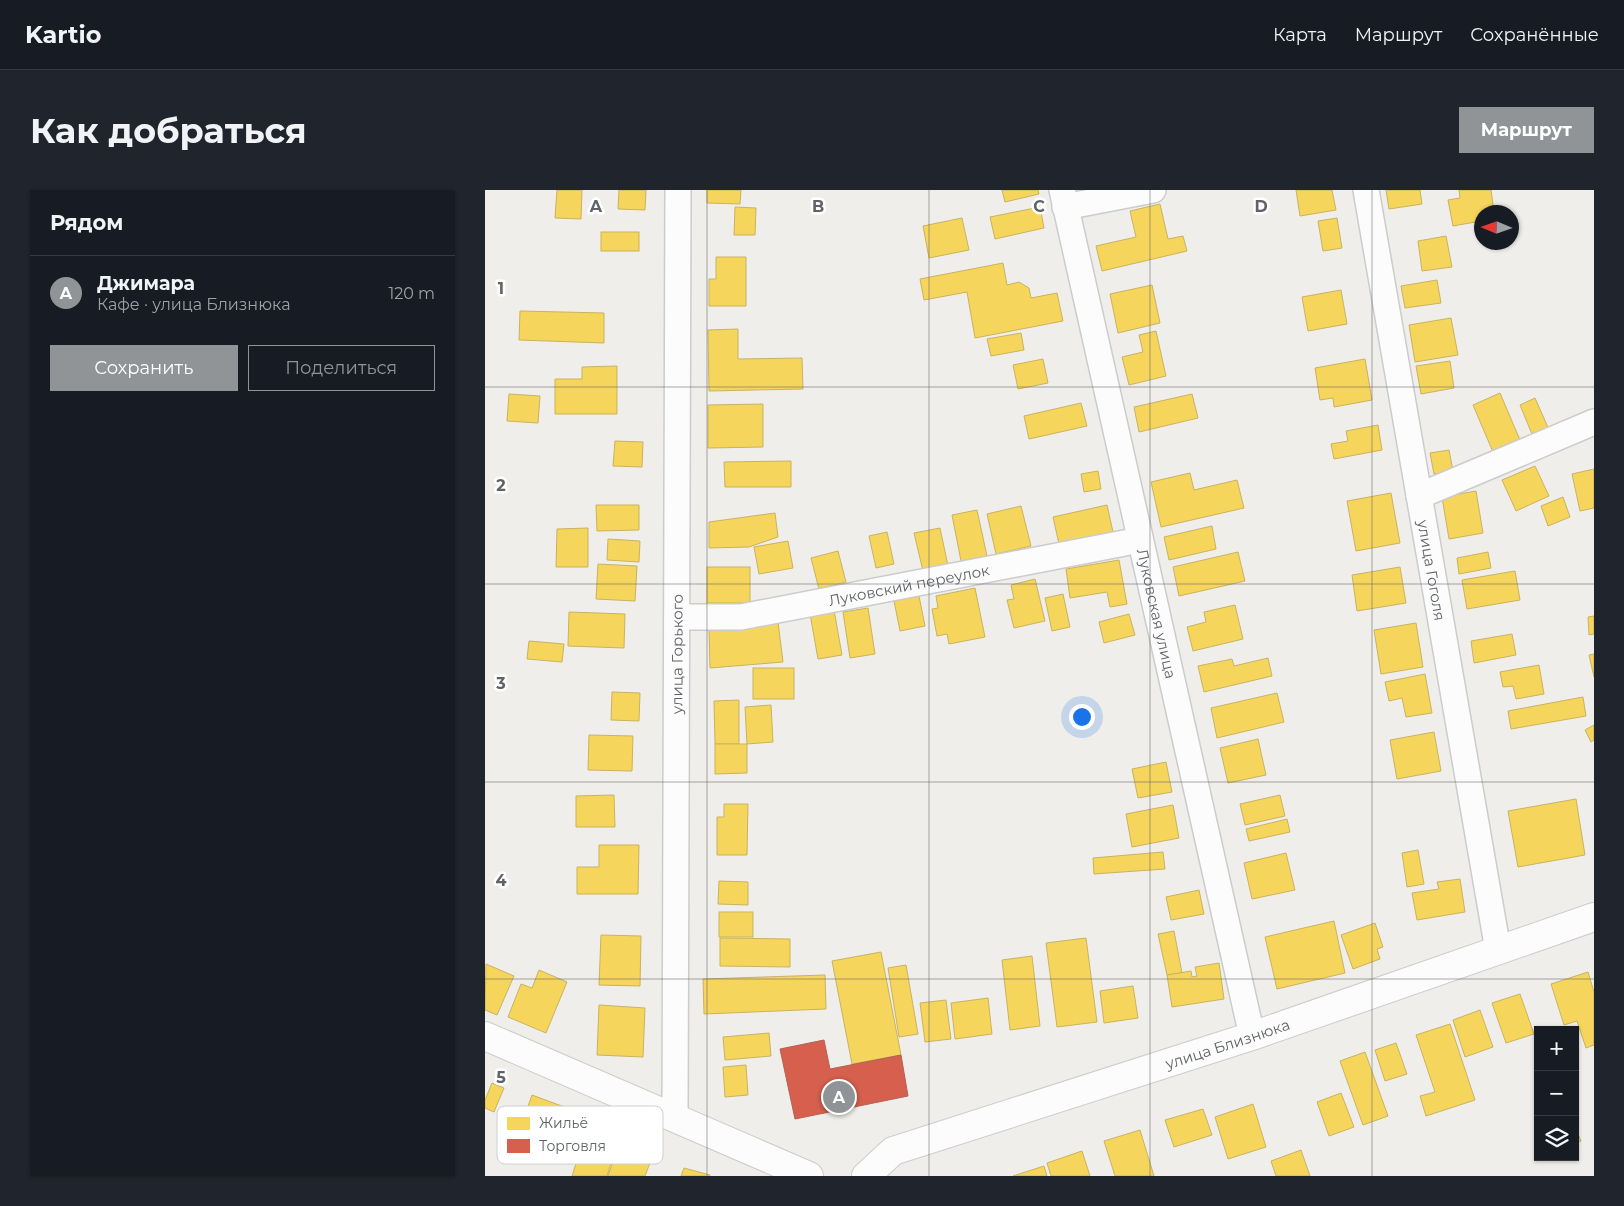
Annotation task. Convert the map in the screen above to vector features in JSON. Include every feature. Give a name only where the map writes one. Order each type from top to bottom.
[{"type":"street","name":"улица Горького","points":[[675,1118],[678,190]]},
{"type":"street","points":[[1063,198],[1153,190]]},
{"type":"street","name":"улица Гоголя","points":[[1366,190],[1498,950]]},
{"type":"street","name":"Луковская улица","points":[[1063,198],[1253,1036]]},
{"type":"street","points":[[1419,496],[1472,476],[1594,422]]},
{"type":"street","name":"Луковский переулок","points":[[677,616],[741,617],[1140,540]]},
{"type":"street","name":"улица Близнюка","points":[[866,1176],[893,1151],[1253,1036],[1594,917]]},
{"type":"street","points":[[485,1036],[647,1106]]},
{"type":"street","points":[[663,1113],[809,1176]]},
{"type":"building: Жильё","points":[[557,190],[582,190],[581,219],[555,218]]},
{"type":"building: Жильё","points":[[619,190],[646,190],[645,210],[618,209]]},
{"type":"building: Жильё","points":[[707,190],[741,190],[740,204],[707,203]]},
{"type":"building: Жильё","points":[[1002,190],[1038,190],[1039,194],[1005,202]]},
{"type":"building: Жильё","points":[[1296,190],[1332,190],[1336,210],[1300,216]]},
{"type":"building: Жильё","points":[[1386,190],[1420,190],[1422,204],[1389,209]]},
{"type":"building: Жильё","points":[[1459,190],[1491,190],[1493,205],[1474,205],[1474,222],[1453,226],[1448,200],[1460,198]]},
{"type":"building: Жильё","points":[[1160,204],[1168,239],[1183,236],[1187,251],[1102,271],[1096,246],[1136,237],[1130,211]]},
{"type":"building: Жильё","points":[[735,207],[756,208],[755,235],[734,235]]},
{"type":"building: Жильё","points":[[1040,207],[1044,228],[995,239],[990,217]]},
{"type":"building: Жильё","points":[[962,218],[969,250],[929,258],[923,226]]},
{"type":"building: Жильё","points":[[1337,218],[1342,248],[1323,251],[1318,221]]},
{"type":"building: Жильё","points":[[601,232],[639,232],[639,251],[601,251]]},
{"type":"building: Жильё","points":[[1446,236],[1452,267],[1422,271],[1418,241]]},
{"type":"building: Жильё","points":[[716,257],[746,257],[746,306],[709,306],[709,279],[716,279]]},
{"type":"building: Жильё","points":[[1003,263],[1007,285],[1019,282],[1029,288],[1031,298],[1057,293],[1063,321],[975,338],[967,292],[924,300],[920,279]]},
{"type":"building: Жильё","points":[[1437,280],[1441,303],[1405,308],[1401,286]]},
{"type":"building: Жильё","points":[[1152,285],[1160,323],[1118,333],[1110,294]]},
{"type":"building: Жильё","points":[[1341,290],[1347,324],[1308,331],[1302,297]]},
{"type":"building: Жильё","points":[[520,311],[604,313],[604,343],[519,340]]},
{"type":"building: Жильё","points":[[1451,318],[1458,355],[1415,362],[1409,325]]},
{"type":"building: Жильё","points":[[738,329],[738,359],[802,358],[803,389],[709,391],[708,330]]},
{"type":"building: Жильё","points":[[1156,331],[1166,376],[1129,385],[1122,357],[1143,352],[1139,335]]},
{"type":"building: Жильё","points":[[1021,333],[1024,350],[991,356],[987,339]]},
{"type":"building: Жильё","points":[[1043,359],[1048,383],[1018,389],[1013,365]]},
{"type":"building: Жильё","points":[[1365,359],[1372,400],[1334,407],[1333,398],[1320,400],[1315,368]]},
{"type":"building: Жильё","points":[[1450,361],[1454,388],[1421,394],[1416,366]]},
{"type":"building: Жильё","points":[[617,366],[617,414],[555,414],[555,379],[582,379],[582,367]]},
{"type":"building: Жильё","points":[[1500,393],[1520,440],[1493,452],[1473,405]]},
{"type":"building: Жильё","points":[[509,394],[540,396],[538,423],[507,421]]},
{"type":"building: Жильё","points":[[1192,394],[1198,418],[1139,432],[1134,407]]},
{"type":"building: Жильё","points":[[1535,398],[1550,432],[1534,439],[1520,405]]},
{"type":"building: Жильё","points":[[1081,403],[1087,426],[1029,439],[1024,416]]},
{"type":"building: Жильё","points":[[763,404],[763,447],[708,448],[708,405]]},
{"type":"building: Жильё","points":[[1378,425],[1382,450],[1334,459],[1331,444],[1348,441],[1346,431]]},
{"type":"building: Жильё","points":[[615,441],[643,442],[642,467],[613,466]]},
{"type":"building: Жильё","points":[[1449,450],[1453,471],[1434,474],[1430,453]]},
{"type":"building: Жильё","points":[[791,461],[791,487],[725,487],[724,462]]},
{"type":"building: Жильё","points":[[1535,466],[1549,496],[1516,511],[1502,480]]},
{"type":"building: Жильё","points":[[1594,469],[1594,508],[1580,511],[1572,474]]},
{"type":"building: Жильё","points":[[1098,471],[1101,489],[1084,492],[1081,474]]},
{"type":"building: Жильё","points":[[1190,473],[1194,490],[1237,480],[1244,508],[1161,527],[1151,482]]},
{"type":"building: Жильё","points":[[1476,491],[1483,533],[1449,539],[1442,497]]},
{"type":"building: Жильё","points":[[1391,493],[1400,543],[1356,551],[1347,501]]},
{"type":"building: Жильё","points":[[1563,497],[1570,517],[1548,526],[1541,506]]},
{"type":"building: Жильё","points":[[596,505],[639,505],[639,530],[597,531]]},
{"type":"building: Жильё","points":[[1107,505],[1113,532],[1059,544],[1053,517]]},
{"type":"building: Жильё","points":[[1021,506],[1031,546],[996,554],[987,514]]},
{"type":"building: Жильё","points":[[977,510],[987,556],[961,561],[952,515]]},
{"type":"building: Жильё","points":[[775,513],[778,537],[749,547],[709,548],[709,522]]},
{"type":"building: Жильё","points":[[1212,526],[1216,549],[1169,560],[1164,537]]},
{"type":"building: Жильё","points":[[588,528],[588,567],[556,567],[557,529]]},
{"type":"building: Жильё","points":[[940,528],[948,566],[923,571],[914,533]]},
{"type":"building: Жильё","points":[[887,532],[894,564],[876,568],[869,536]]},
{"type":"building: Жильё","points":[[608,539],[640,541],[639,562],[607,560]]},
{"type":"building: Жильё","points":[[788,541],[793,568],[759,574],[754,547]]},
{"type":"building: Жильё","points":[[838,551],[846,582],[819,589],[811,558]]},
{"type":"building: Жильё","points":[[1238,552],[1245,581],[1179,596],[1173,567]]},
{"type":"building: Жильё","points":[[1488,552],[1491,568],[1459,574],[1457,558]]},
{"type":"building: Жильё","points":[[1119,560],[1127,604],[1110,607],[1107,592],[1070,598],[1066,569]]},
{"type":"building: Жильё","points":[[598,564],[637,566],[635,601],[596,599]]},
{"type":"building: Жильё","points":[[707,567],[750,567],[750,603],[707,603]]},
{"type":"building: Жильё","points":[[1400,567],[1406,603],[1357,611],[1352,575]]},
{"type":"building: Жильё","points":[[1515,571],[1520,600],[1467,609],[1462,580]]},
{"type":"building: Жильё","points":[[1035,579],[1045,621],[1014,628],[1007,600],[1014,599],[1011,585]]},
{"type":"building: Жильё","points":[[975,588],[985,637],[949,644],[947,634],[937,636],[932,609],[938,608],[936,596]]},
{"type":"building: Жильё","points":[[1063,594],[1070,627],[1052,631],[1045,598]]},
{"type":"building: Жильё","points":[[919,596],[925,626],[900,631],[894,601]]},
{"type":"building: Жильё","points":[[1235,605],[1243,639],[1193,651],[1187,627],[1206,622],[1204,612]]},
{"type":"building: Жильё","points":[[868,608],[875,654],[850,658],[843,612]]},
{"type":"building: Жильё","points":[[834,610],[842,655],[818,659],[810,614]]},
{"type":"building: Жильё","points":[[569,612],[625,614],[624,648],[568,646]]},
{"type":"building: Жильё","points":[[1129,614],[1135,635],[1104,643],[1099,622]]},
{"type":"building: Жильё","points":[[1594,616],[1594,634],[1589,635],[1588,617]]},
{"type":"building: Жильё","points":[[778,622],[783,662],[710,668],[709,630]]},
{"type":"building: Жильё","points":[[1416,623],[1423,667],[1381,674],[1374,630]]},
{"type":"building: Жильё","points":[[1512,634],[1516,655],[1474,663],[1471,641]]},
{"type":"building: Жильё","points":[[529,641],[564,644],[562,662],[527,659]]},
{"type":"building: Жильё","points":[[1594,654],[1594,677],[1589,655]]},
{"type":"building: Жильё","points":[[1268,658],[1272,676],[1204,692],[1198,666],[1232,659],[1234,666]]},
{"type":"building: Жильё","points":[[1539,665],[1544,694],[1516,699],[1513,686],[1503,687],[1500,672]]},
{"type":"building: Жильё","points":[[753,668],[794,668],[794,699],[753,699]]},
{"type":"building: Жильё","points":[[1425,674],[1432,713],[1406,717],[1402,698],[1389,701],[1385,682]]},
{"type":"building: Жильё","points":[[612,692],[640,693],[639,721],[611,720]]},
{"type":"building: Жильё","points":[[1277,693],[1284,722],[1217,738],[1211,708]]},
{"type":"building: Жильё","points":[[1583,697],[1586,716],[1511,729],[1508,711]]},
{"type":"building: Жильё","points":[[739,700],[739,744],[715,744],[714,701]]},
{"type":"building: Жильё","points":[[771,705],[773,742],[747,744],[745,707]]},
{"type":"building: Жильё","points":[[1594,725],[1594,740],[1591,742],[1585,730]]},
{"type":"building: Жильё","points":[[1434,732],[1441,771],[1397,779],[1390,740]]},
{"type":"building: Жильё","points":[[589,735],[633,736],[632,771],[588,770]]},
{"type":"building: Жильё","points":[[1258,739],[1266,775],[1228,783],[1220,748]]},
{"type":"building: Жильё","points":[[715,744],[747,744],[747,773],[715,774]]},
{"type":"building: Жильё","points":[[1166,762],[1172,792],[1138,798],[1132,769]]},
{"type":"building: Жильё","points":[[614,795],[615,827],[576,827],[576,796]]},
{"type":"building: Жильё","points":[[1280,795],[1285,816],[1245,825],[1240,804]]},
{"type":"building: Жильё","points":[[1576,799],[1585,855],[1518,867],[1508,811]]},
{"type":"building: Жильё","points":[[724,804],[748,804],[747,855],[717,855],[717,817],[724,817]]},
{"type":"building: Жильё","points":[[1173,805],[1179,838],[1132,847],[1126,814]]},
{"type":"building: Жильё","points":[[1287,819],[1290,832],[1249,841],[1246,829]]},
{"type":"building: Жильё","points":[[599,845],[639,845],[638,894],[577,894],[577,867],[599,867]]},
{"type":"building: Жильё","points":[[1418,850],[1424,884],[1407,887],[1402,853]]},
{"type":"building: Жильё","points":[[1163,852],[1165,869],[1094,874],[1093,858]]},
{"type":"building: Жильё","points":[[1286,853],[1295,890],[1252,899],[1244,863]]},
{"type":"building: Жильё","points":[[1460,879],[1465,912],[1417,920],[1412,893],[1439,889],[1437,882]]},
{"type":"building: Жильё","points":[[719,881],[748,882],[748,905],[718,904]]},
{"type":"building: Жильё","points":[[1199,890],[1204,914],[1171,920],[1166,897]]},
{"type":"building: Жильё","points":[[719,912],[753,912],[753,937],[719,937]]},
{"type":"building: Жильё","points":[[1334,921],[1345,973],[1277,989],[1265,937]]},
{"type":"building: Жильё","points":[[1375,923],[1383,947],[1377,949],[1380,959],[1353,969],[1341,935]]},
{"type":"building: Жильё","points":[[1174,931],[1182,973],[1167,975],[1158,934]]},
{"type":"building: Жильё","points":[[601,935],[641,936],[640,986],[599,985]]},
{"type":"building: Жильё","points":[[720,938],[790,939],[790,967],[720,966]]},
{"type":"building: Жильё","points":[[1086,938],[1097,1022],[1057,1027],[1046,943]]},
{"type":"building: Жильё","points":[[881,952],[901,1055],[852,1064],[832,961]]},
{"type":"building: Жильё","points":[[1032,956],[1040,1026],[1010,1030],[1002,960]]},
{"type":"building: Жильё","points":[[1219,963],[1224,999],[1172,1007],[1167,975],[1191,971],[1192,977],[1197,976],[1195,967]]},
{"type":"building: Жильё","points":[[486,964],[514,976],[497,1015],[485,1010]]},
{"type":"building: Жильё","points":[[906,965],[918,1034],[899,1037],[888,968]]},
{"type":"building: Жильё","points":[[539,970],[567,982],[546,1033],[508,1017],[521,984],[532,988]]},
{"type":"building: Жильё","points":[[1588,972],[1594,992],[1594,1045],[1586,1048],[1577,1021],[1564,1025],[1551,984]]},
{"type":"building: Жильё","points":[[825,975],[826,1009],[704,1014],[703,979]]},
{"type":"building: Жильё","points":[[1133,986],[1138,1018],[1104,1023],[1100,991]]},
{"type":"building: Жильё","points":[[1520,994],[1534,1034],[1506,1043],[1492,1003]]},
{"type":"building: Жильё","points":[[988,998],[992,1034],[955,1039],[951,1003]]},
{"type":"building: Жильё","points":[[946,1000],[951,1039],[925,1042],[920,1003]]},
{"type":"building: Жильё","points":[[599,1005],[645,1008],[643,1057],[597,1055]]},
{"type":"building: Жильё","points":[[1480,1010],[1493,1047],[1465,1057],[1453,1020]]},
{"type":"building: Жильё","points":[[1450,1024],[1475,1100],[1426,1116],[1420,1096],[1435,1092],[1416,1035]]},
{"type":"building: Жильё","points":[[769,1033],[771,1056],[725,1060],[723,1037]]},
{"type":"building: Жильё","points":[[1396,1043],[1407,1074],[1385,1081],[1375,1050]]},
{"type":"building: Жильё","points":[[1365,1052],[1388,1116],[1363,1125],[1340,1061]]},
{"type":"building: Жильё","points":[[746,1065],[748,1095],[725,1097],[723,1067]]},
{"type":"building: Жильё","points":[[492,1083],[504,1088],[494,1112],[485,1108],[485,1100]]},
{"type":"building: Жильё","points":[[1341,1093],[1354,1127],[1329,1136],[1317,1102]]},
{"type":"building: Жильё","points":[[532,1095],[562,1106],[528,1106]]},
{"type":"building: Жильё","points":[[1253,1104],[1266,1147],[1228,1159],[1215,1117]]},
{"type":"building: Жильё","points":[[1203,1109],[1212,1135],[1174,1147],[1165,1120]]},
{"type":"building: Жильё","points":[[1140,1130],[1154,1176],[1115,1176],[1104,1141]]},
{"type":"building: Жильё","points":[[1301,1150],[1310,1176],[1276,1176],[1271,1161]]},
{"type":"building: Жильё","points":[[1082,1151],[1090,1176],[1051,1176],[1047,1163]]},
{"type":"building: Жильё","points":[[576,1164],[611,1164],[607,1176],[572,1176]]},
{"type":"building: Жильё","points":[[612,1164],[650,1164],[645,1176],[608,1176]]},
{"type":"building: Жильё","points":[[1044,1166],[1047,1176],[1013,1176]]},
{"type":"building: Жильё","points":[[684,1168],[710,1175],[710,1176],[681,1176]]},
{"type":"building: Торговля","points":[[824,1040],[830,1069],[901,1055],[908,1096],[795,1119],[780,1049]]},
{"type":"place","name":"Джимара","points":[[839,1097]]}]
